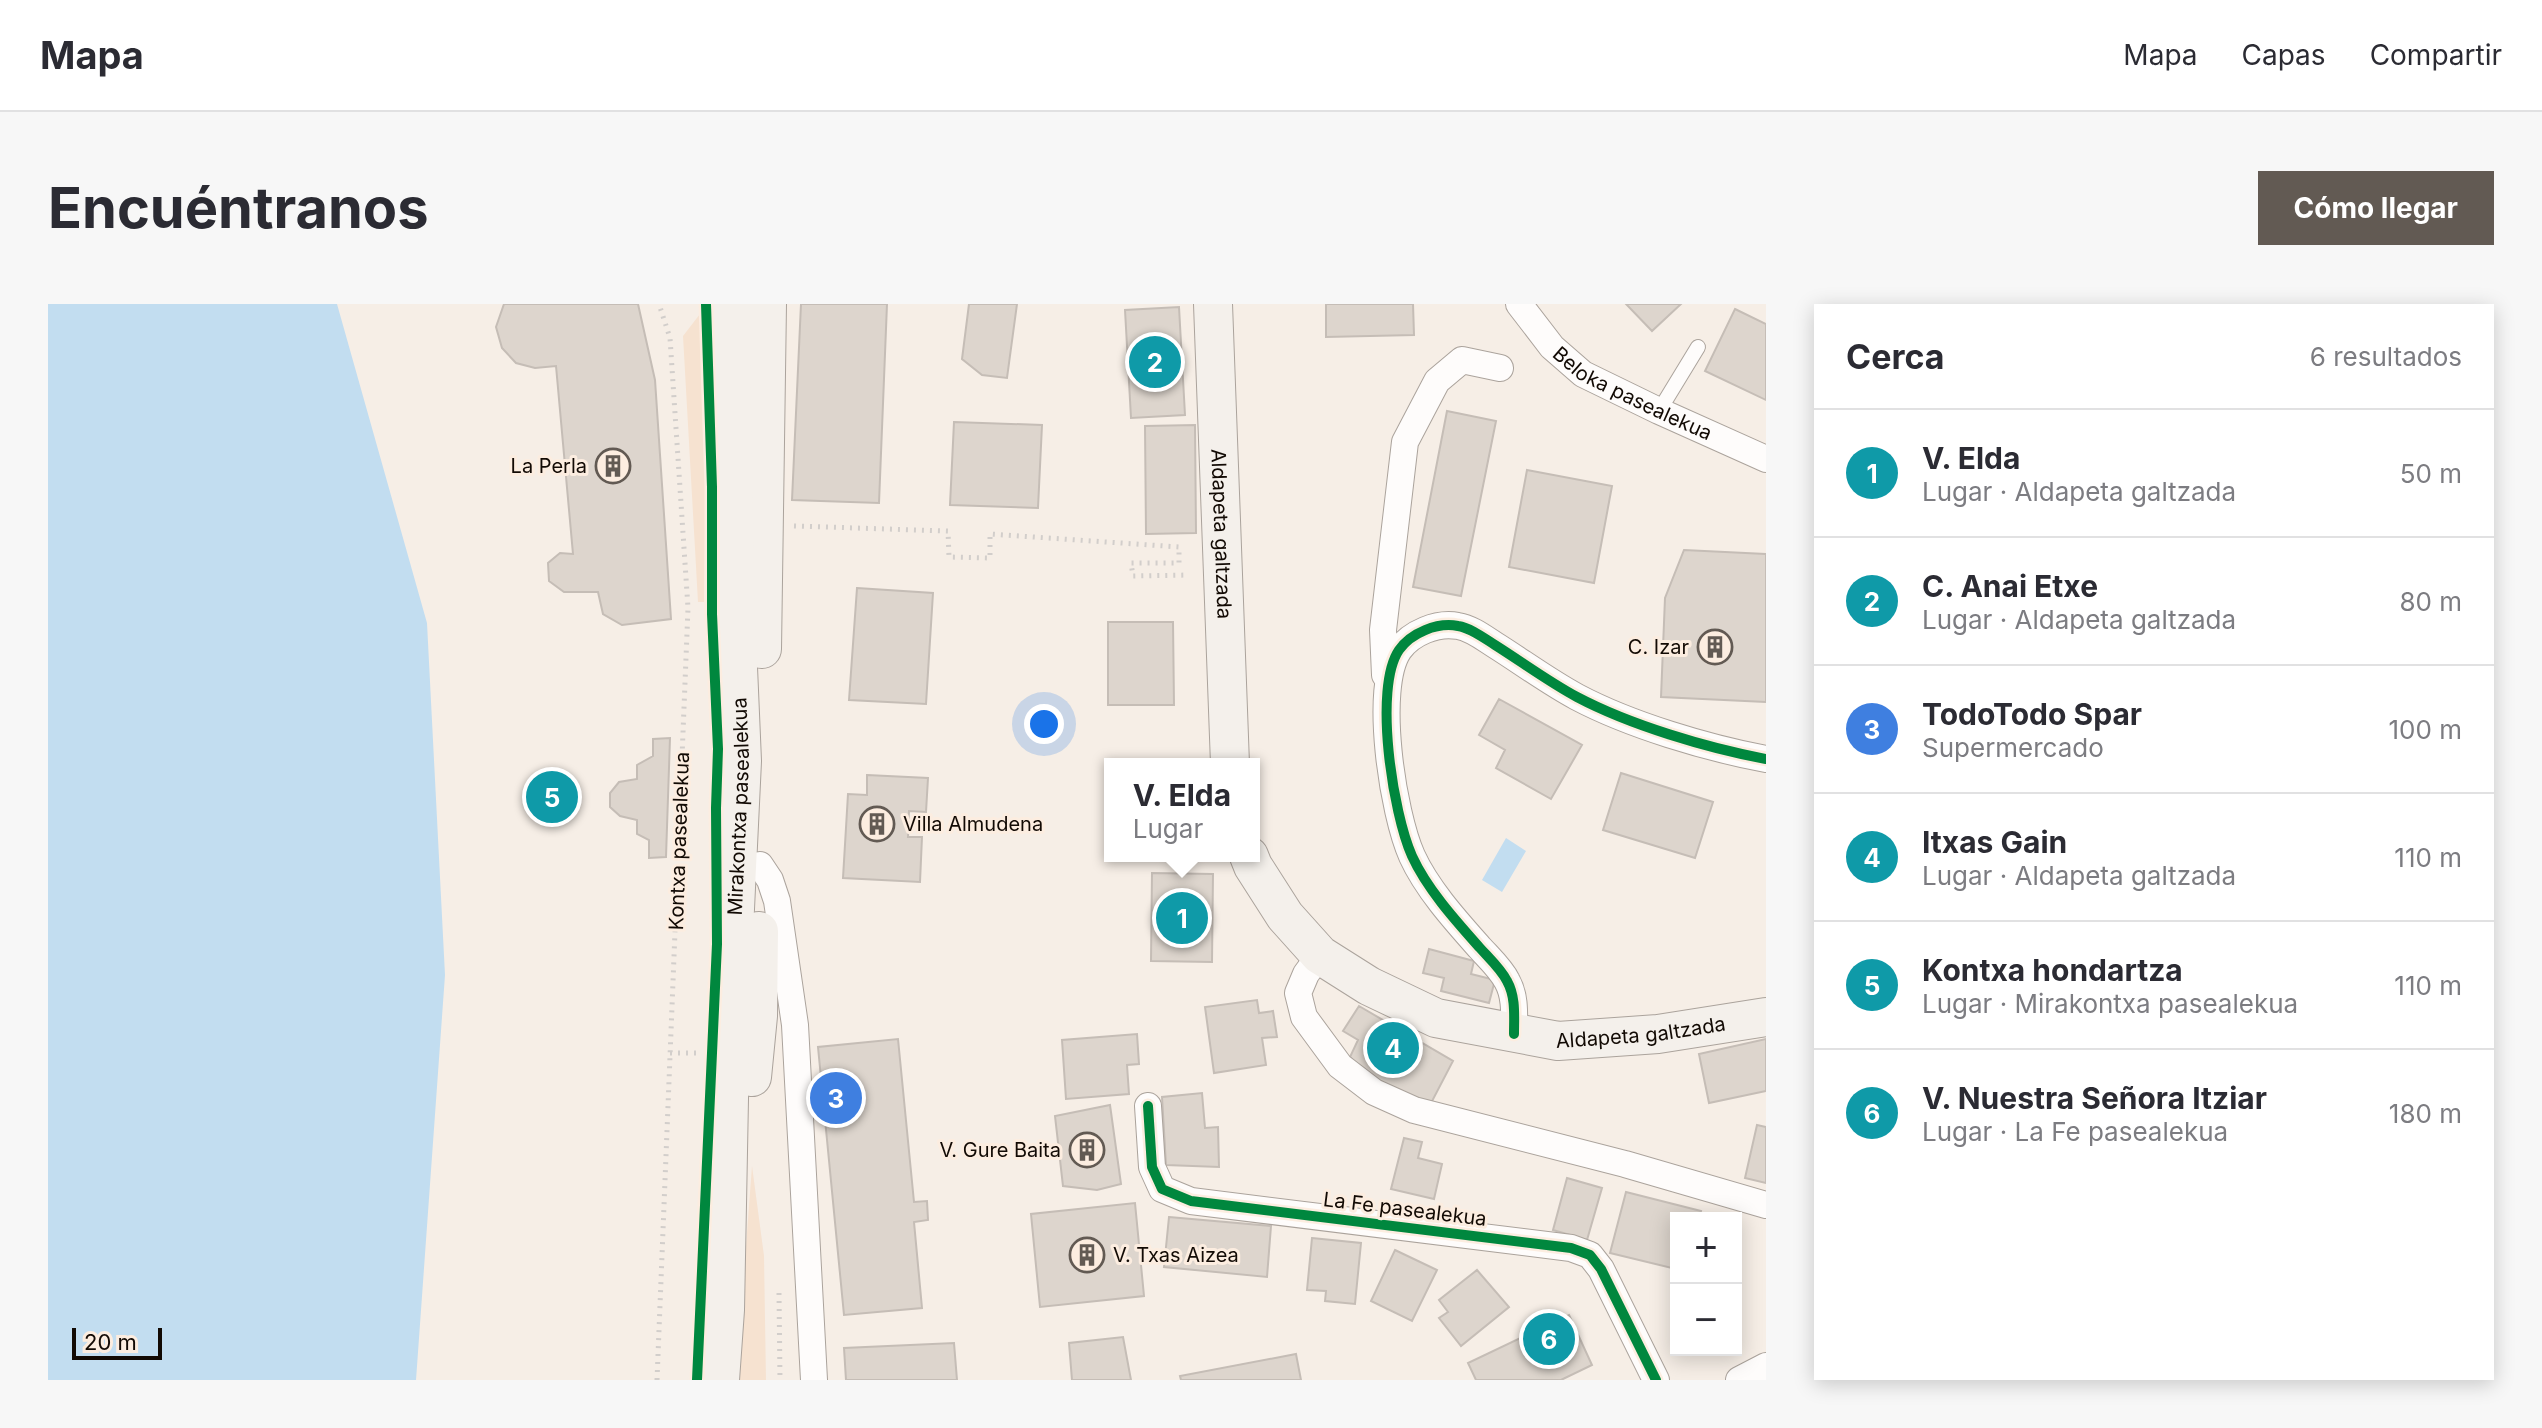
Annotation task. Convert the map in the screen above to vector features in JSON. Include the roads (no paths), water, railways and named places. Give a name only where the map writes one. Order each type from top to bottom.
[{"type":"main road","name":"Mirakontxa pasealekua","points":[[720,1380],[725,1310],[742,761],[730,304]]},
{"type":"main road","name":"Mirakontxa pasealekua","points":[[725,1310],[773,1014],[760,865],[767,304]]},
{"type":"main road","name":"Aldapeta galtzada","points":[[1213,304],[1230,758]]},
{"type":"main road","name":"Aldapeta galtzada","points":[[1251,862],[1285,916],[1320,955],[1369,986],[1436,1018],[1558,1041],[1658,1034],[1766,1017]]},
{"type":"street","name":"Beloka pasealekua","points":[[1519,304],[1552,347],[1583,374],[1766,459]]},
{"type":"street","points":[[1500,368],[1462,360],[1437,381],[1405,442],[1383,630],[1386,732],[1397,802],[1412,855],[1431,887],[1507,980],[1514,1001],[1514,1034]]},
{"type":"street","points":[[1386,694],[1392,660],[1407,640],[1430,628],[1457,625],[1478,634],[1575,696],[1614,715],[1732,753],[1766,759]]},
{"type":"street","points":[[735,913],[746,934],[746,1004],[773,1014],[796,1071],[814,1380]]},
{"type":"street","points":[[1320,955],[1306,974],[1298,993],[1304,1017],[1340,1066],[1374,1092],[1414,1110],[1625,1164],[1766,1205]]},
{"type":"street","name":"La Fe pasealekua","points":[[1148,1106],[1152,1167],[1162,1189],[1191,1201],[1571,1248],[1590,1255],[1601,1269],[1656,1380]]},
{"type":"street","points":[[1739,1380],[1766,1366]]},
{"type":"lane","points":[[1659,411],[1698,347]]},
{"type":"water","points":[[48,304],[337,304],[427,623],[445,975],[416,1380],[48,1380]]},
{"type":"water","points":[[1506,838],[1526,851],[1502,892],[1482,880]]},
{"type":"place","name":"C. Anai Etxe","points":[[1155,362]]},
{"type":"place","name":"La Perla","points":[[613,466]]},
{"type":"place","name":"C. Izar","points":[[1715,647]]},
{"type":"place","name":"Kontxa hondartza","points":[[552,797]]},
{"type":"place","name":"Villa Almudena","points":[[877,824]]},
{"type":"place","name":"V. Elda","points":[[1182,918]]},
{"type":"place","name":"Itxas Gain","points":[[1393,1048]]},
{"type":"place","name":"TodoTodo Spar","points":[[836,1098]]},
{"type":"place","name":"V. Gure Baita","points":[[1087,1150]]},
{"type":"place","name":"V. Txas Aizea","points":[[1087,1255]]},
{"type":"place","name":"V. Nuestra Señora Itziar","points":[[1549,1339]]}]
